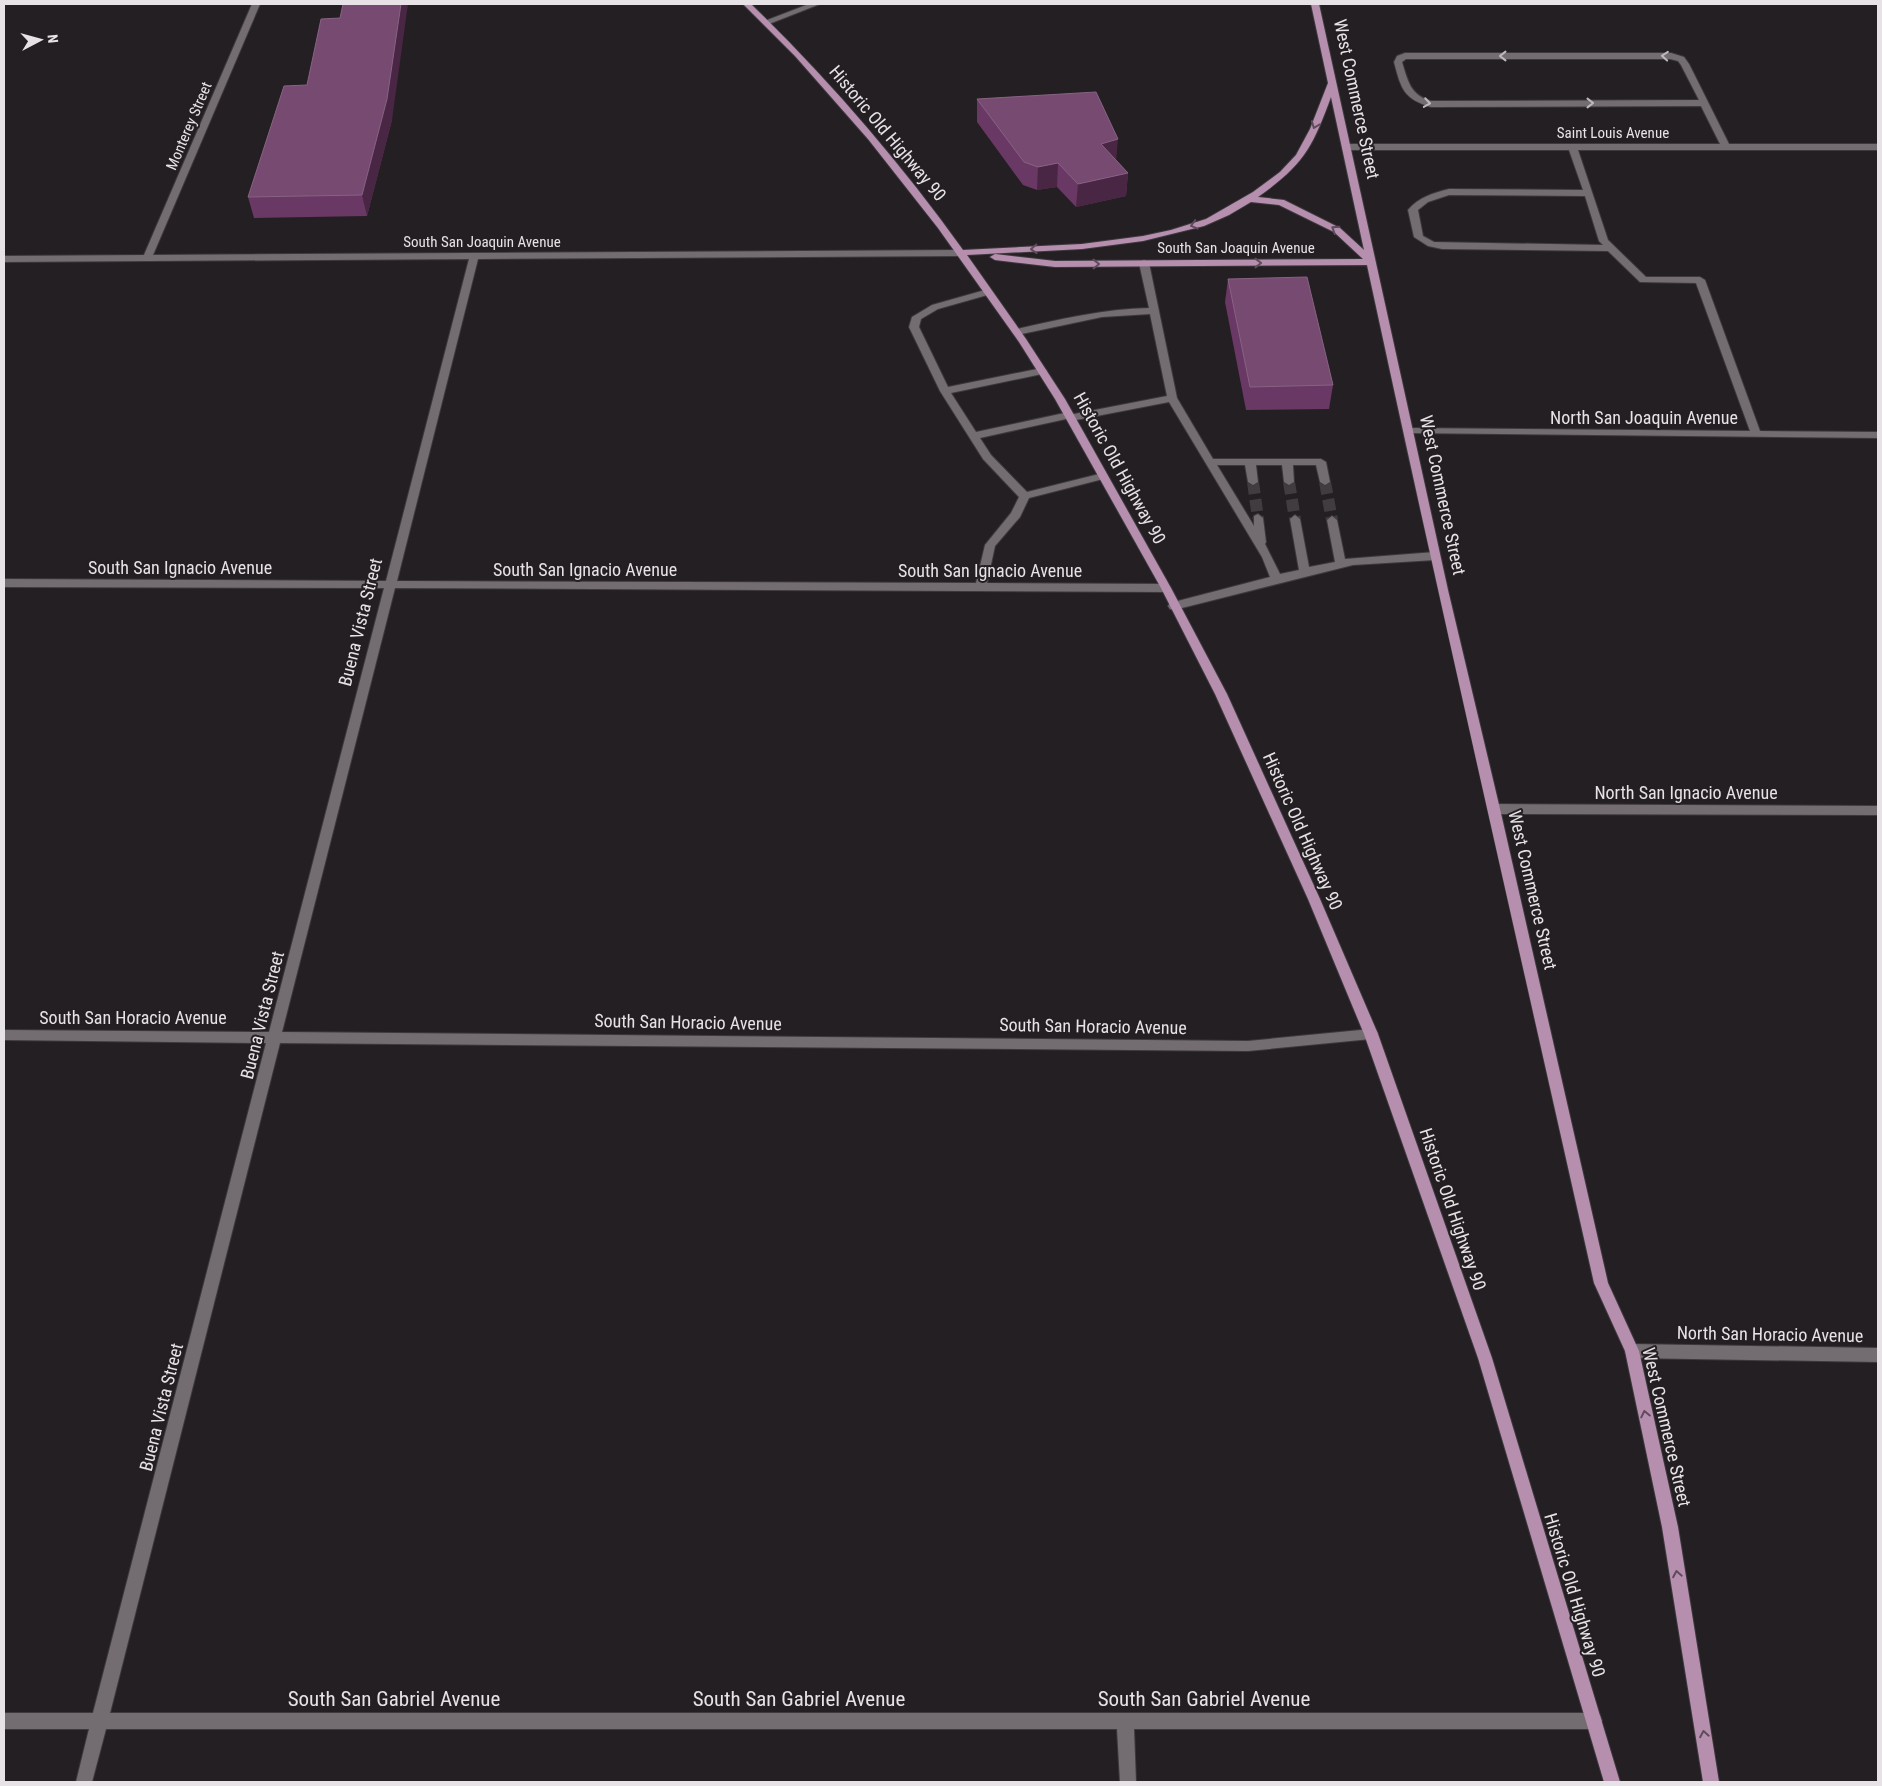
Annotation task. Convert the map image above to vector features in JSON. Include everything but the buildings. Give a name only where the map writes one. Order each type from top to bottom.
[{"type":"main road","name":"Historic Old Highway 90","points":[[747,4],[798,54],[871,137],[938,221],[1017,332],[1070,417],[1166,588],[1225,703],[1314,899],[1371,1034],[1485,1358],[1612,1782]]},
{"type":"main road","name":"West Commerce Street","points":[[1315,4],[1348,147],[1435,556],[1601,1283],[1632,1351],[1670,1527],[1710,1769],[1710,1782]]},
{"type":"main road","name":"South San Joaquin Avenue","points":[[960,253],[1054,248],[1142,238],[1200,224],[1228,212],[1275,181],[1299,157],[1311,135],[1333,80]]},
{"type":"main road","name":"South San Joaquin Avenue","points":[[1250,199],[1281,202],[1337,230],[1371,262]]},
{"type":"main road","name":"South San Joaquin Avenue","points":[[960,253],[1055,264],[1371,262]]},
{"type":"street","name":"Monterey Street","points":[[147,259],[256,4]]},
{"type":"street","points":[[766,22],[816,4]]},
{"type":"street","points":[[1704,103],[1431,104],[1412,98],[1407,92],[1398,62],[1400,58],[1405,56],[1672,56],[1680,59],[1685,64],[1726,147]]},
{"type":"street","name":"Saint Louis Avenue","points":[[1348,147],[1878,147]]},
{"type":"street","points":[[1573,147],[1604,241],[1643,280],[1700,280],[1756,434]]},
{"type":"street","points":[[1588,193],[1449,192],[1428,197],[1413,210],[1419,237],[1431,244],[1442,246],[1612,248]]},
{"type":"street","name":"South San Joaquin Avenue","points":[[4,259],[960,253]]},
{"type":"street","name":"Buena Vista Street","points":[[84,1782],[474,257]]},
{"type":"street","points":[[1144,264],[1172,398],[1262,549],[1276,579]]},
{"type":"street","points":[[988,292],[935,307],[917,317],[914,327],[945,391],[987,457],[1025,496]]},
{"type":"street","points":[[1017,332],[1105,313],[1154,311]]},
{"type":"street","points":[[945,391],[1042,371]]},
{"type":"street","points":[[974,436],[1172,398]]},
{"type":"street","name":"North San Joaquin Avenue","points":[[1409,431],[1878,435]]},
{"type":"street","points":[[1210,462],[1321,462],[1325,482]]},
{"type":"street","points":[[1250,462],[1253,482]]},
{"type":"street","points":[[1287,462],[1289,482]]},
{"type":"street","points":[[1025,496],[1103,476]]},
{"type":"street","points":[[980,588],[990,545],[1016,515],[1025,496]]},
{"type":"street","points":[[1258,518],[1262,549]]},
{"type":"street","points":[[1295,519],[1305,573]]},
{"type":"street","points":[[1332,520],[1341,564]]},
{"type":"street","points":[[1174,606],[1353,561],[1435,556]]},
{"type":"street","name":"South San Ignacio Avenue","points":[[4,583],[1166,588]]},
{"type":"street","name":"North San Ignacio Avenue","points":[[1494,809],[1878,811]]},
{"type":"street","name":"South San Horacio Avenue","points":[[4,1035],[1248,1046],[1371,1034]]},
{"type":"street","name":"North San Horacio Avenue","points":[[1632,1351],[1878,1355]]},
{"type":"street","name":"South San Gabriel Avenue","points":[[4,1721],[1594,1721]]},
{"type":"street","points":[[1125,1722],[1128,1782]]},
{"type":"tunnel","points":[[1253,482],[1258,518]]},
{"type":"tunnel","points":[[1289,482],[1295,519]]},
{"type":"tunnel","points":[[1325,482],[1332,520]]}]
